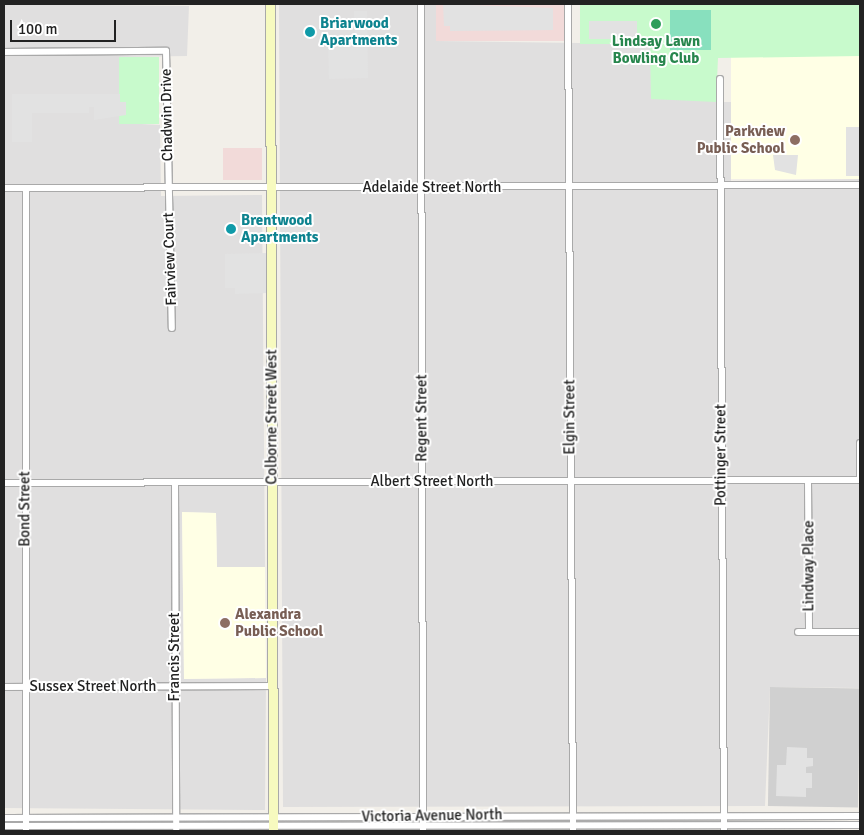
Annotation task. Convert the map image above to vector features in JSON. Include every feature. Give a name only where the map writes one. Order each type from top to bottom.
[{"type":"main road","name":"Colborne Street West","points":[[270,4],[274,824]]},
{"type":"street","name":"Regent Street","points":[[421,4],[423,831]]},
{"type":"street","name":"Elgin Street","points":[[568,4],[572,831]]},
{"type":"street","name":"Chadwin Drive","points":[[4,52],[166,51],[168,190]]},
{"type":"street","name":"Pottinger Street","points":[[720,79],[724,828]]},
{"type":"street","name":"Adelaide Street North","points":[[4,188],[271,190],[860,185]]},
{"type":"street","name":"Bond Street","points":[[26,188],[24,482],[26,829]]},
{"type":"street","name":"Fairview Court","points":[[168,190],[172,328]]},
{"type":"street","points":[[860,442],[860,480]]},
{"type":"street","name":"Albert Street North","points":[[4,482],[272,480],[422,483],[860,480]]},
{"type":"street","name":"Lindway Place","points":[[808,481],[809,630],[860,632]]},
{"type":"street","name":"Francis Street","points":[[175,482],[176,825]]},
{"type":"street","points":[[798,632],[809,630]]},
{"type":"street","name":"Sussex Street North","points":[[4,688],[273,686]]},
{"type":"street","name":"Victoria Avenue North","points":[[573,820],[724,816],[860,816]]},
{"type":"street","name":"Victoria Avenue North","points":[[4,818],[102,818],[176,825]]},
{"type":"street","points":[[102,818],[102,826]]},
{"type":"street","name":"Victoria Avenue North","points":[[4,826],[26,829],[274,824],[353,820],[503,819],[573,820],[724,828],[860,825]]},
{"type":"shaded area","points":[[4,4],[189,6],[187,56],[119,57],[122,123],[160,125],[161,196],[262,195],[265,567],[217,567],[216,513],[182,512],[184,679],[266,678],[265,810],[4,808]]},
{"type":"shaded area","points":[[436,4],[437,41],[650,44],[716,102],[731,102],[731,181],[860,179],[860,688],[770,687],[765,806],[283,807],[279,5]]},
{"type":"shaded area","points":[[436,4],[568,4],[568,41],[436,41]]},
{"type":"shaded area","points":[[443,4],[553,8],[553,30],[450,31],[450,26],[444,26]]},
{"type":"shaded area","points":[[354,11],[367,11],[368,78],[329,79],[328,45],[355,44]]},
{"type":"shaded area","points":[[589,21],[637,21],[637,39],[589,39]]},
{"type":"shaded area","name":"Parkview Public School","points":[[731,56],[860,56],[860,179],[731,179]]},
{"type":"shaded area","points":[[12,94],[120,94],[120,102],[126,102],[126,115],[94,120],[94,107],[89,107],[89,113],[32,113],[32,142],[12,142]]},
{"type":"shaded area","points":[[846,127],[860,127],[860,176],[846,176]]},
{"type":"shaded area","points":[[223,148],[262,148],[262,180],[223,180]]},
{"type":"shaded area","points":[[773,155],[798,155],[796,175],[775,170]]},
{"type":"shaded area","points":[[268,253],[268,293],[235,294],[235,288],[225,288],[225,254]]},
{"type":"shaded area","name":"Alexandra Public School","points":[[182,512],[216,513],[217,567],[265,567],[266,678],[184,679]]},
{"type":"shaded area","points":[[770,687],[860,689],[858,808],[768,806]]},
{"type":"shaded area","points":[[787,747],[807,748],[807,758],[813,758],[813,766],[806,767],[806,773],[812,773],[812,788],[806,788],[806,797],[776,796],[777,765],[786,765]]},
{"type":"green space","points":[[580,4],[860,4],[860,56],[718,58],[716,102],[651,99],[650,44],[580,44]]},
{"type":"green space","points":[[670,10],[711,10],[711,50],[670,50]]},
{"type":"green space","points":[[119,57],[159,57],[159,124],[119,124]]},
{"type":"place","name":"Lindsay Lawn Bowling Club","points":[[656,24]]},
{"type":"place","name":"Briarwood Apartments","points":[[310,32]]},
{"type":"place","name":"Parkview Public School","points":[[795,140]]},
{"type":"place","name":"Brentwood Apartments","points":[[231,229]]},
{"type":"place","name":"Alexandra Public School","points":[[225,623]]}]
